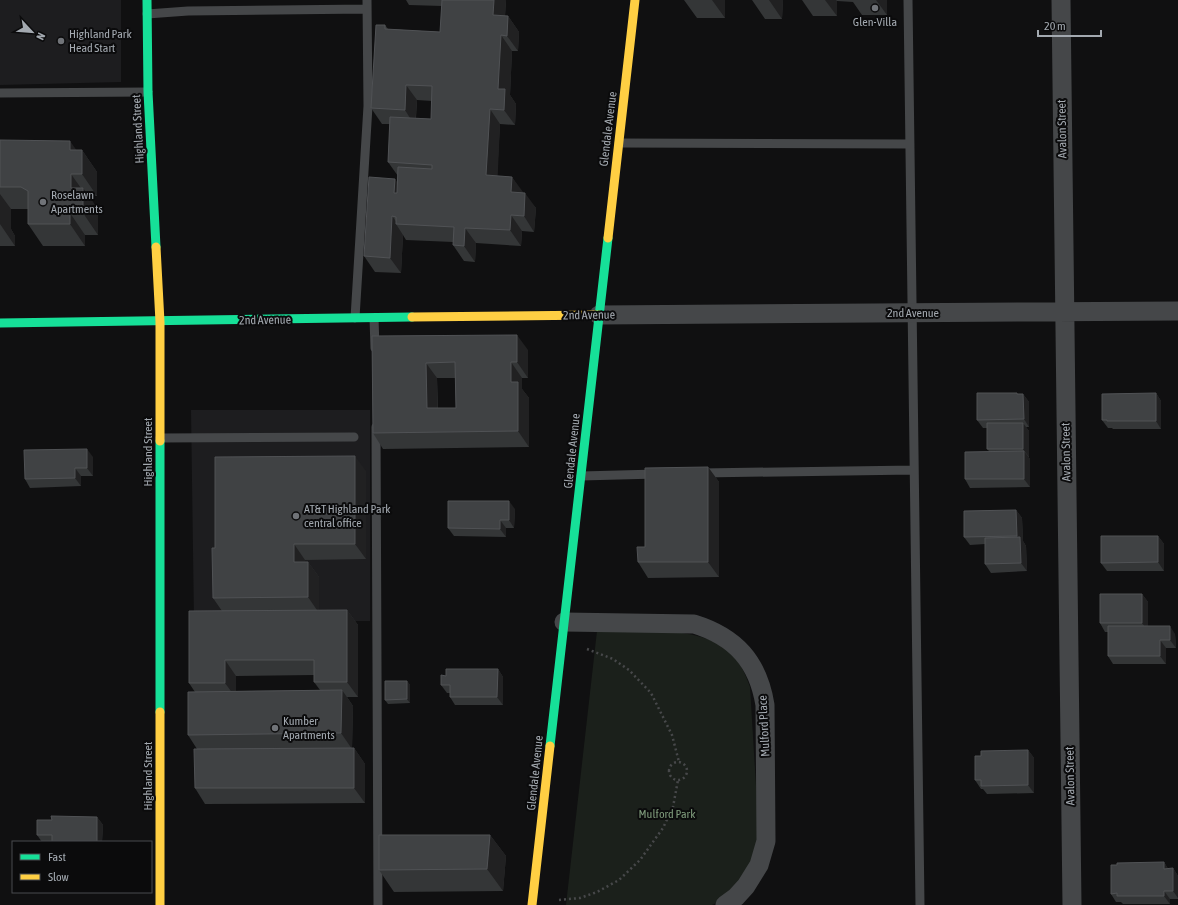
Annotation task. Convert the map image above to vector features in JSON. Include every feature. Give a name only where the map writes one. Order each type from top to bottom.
[{"type":"street","name":"Highland Street","points":[[147,0],[148,92],[160,322],[160,905]]},
{"type":"street","name":"Glendale Avenue","points":[[532,905],[635,0]]},
{"type":"street","name":"Avalon Street","points":[[1061,0],[1072,905]]},
{"type":"street","name":"2nd Avenue","points":[[0,323],[599,315],[1178,311]]},
{"type":"street","name":"Mulford Place","points":[[564,622],[694,624],[708,628],[732,643],[743,653],[755,671],[763,691],[765,705],[766,841],[759,865],[746,886],[736,897],[725,905]]},
{"type":"lane","points":[[908,0],[920,905]]},
{"type":"lane","points":[[147,14],[367,4],[368,106],[355,318]]},
{"type":"lane","points":[[0,93],[148,92]]},
{"type":"lane","points":[[618,143],[910,144]]},
{"type":"lane","points":[[374,318],[375,357]]},
{"type":"lane","points":[[376,421],[378,905]]},
{"type":"lane","points":[[160,438],[354,438]]},
{"type":"lane","points":[[694,474],[914,470]]},
{"type":"lane","points":[[581,476],[662,474]]},
{"type":"path","points":[[587,648],[614,659],[629,670],[651,694],[672,735],[679,762]]},
{"type":"path","points":[[679,762],[686,766],[687,772],[685,777],[678,780],[672,778],[670,770],[672,764],[679,762]]},
{"type":"path","points":[[559,900],[580,898],[597,892],[619,880],[640,860],[663,828],[673,806],[678,780]]},
{"type":"shaded area","name":"Highland Park Head Start","points":[[0,0],[121,0],[121,82],[0,85]]},
{"type":"shaded area","points":[[191,410],[370,410],[370,621],[194,621]]},
{"type":"green space","name":"Mulford Park","points":[[597,631],[676,632],[706,639],[726,649],[736,658],[745,674],[750,687],[758,819],[757,850],[746,874],[727,898],[712,905],[566,905]]},
{"type":"building","points":[[442,0],[494,0],[493,15],[508,16],[507,36],[501,35],[498,89],[505,89],[504,110],[490,109],[486,175],[512,177],[511,192],[525,193],[524,216],[511,215],[510,230],[465,228],[464,246],[453,245],[454,227],[396,224],[396,217],[392,216],[390,258],[364,256],[369,177],[395,179],[394,193],[397,193],[398,167],[432,169],[432,165],[388,162],[390,117],[431,119],[432,86],[406,85],[405,110],[371,108],[376,25],[385,25],[385,29],[440,32]]},
{"type":"building","points":[[0,140],[70,141],[70,150],[82,150],[82,174],[71,174],[71,188],[83,188],[83,213],[70,213],[70,224],[28,224],[28,191],[21,187],[0,187]]},
{"type":"building","points":[[517,335],[517,362],[511,362],[511,382],[518,382],[518,431],[373,433],[372,336]],"holes":[[[455,362],[456,408],[427,408],[426,363]]]},
{"type":"building","points":[[977,393],[1023,394],[1024,419],[977,420]]},
{"type":"building","points":[[1156,393],[1156,421],[1102,420],[1102,394]]},
{"type":"building","points":[[987,423],[1023,423],[1023,449],[987,449]]},
{"type":"building","points":[[87,449],[87,468],[75,468],[75,478],[25,479],[24,450]]},
{"type":"building","points":[[1024,451],[1024,479],[965,479],[965,452]]},
{"type":"building","name":"AT&T Highland Park central office","points":[[355,456],[355,544],[294,544],[294,562],[308,562],[308,597],[213,598],[212,548],[215,548],[215,457]]},
{"type":"building","points":[[708,467],[708,562],[638,562],[637,547],[645,547],[645,468]]},
{"type":"building","points":[[448,501],[509,501],[509,520],[500,520],[500,529],[448,528]]},
{"type":"building","points":[[1016,510],[1017,536],[964,537],[964,511]]},
{"type":"building","points":[[1101,536],[1158,536],[1158,562],[1101,563]]},
{"type":"building","points":[[1020,537],[1021,563],[985,564],[985,538]]},
{"type":"building","points":[[1100,594],[1142,594],[1142,623],[1100,623]]},
{"type":"building","points":[[347,610],[347,682],[314,682],[314,660],[225,660],[225,683],[189,683],[189,611]]},
{"type":"building","points":[[1108,626],[1170,626],[1170,640],[1160,640],[1160,656],[1108,656]]},
{"type":"building","points":[[446,669],[498,669],[497,697],[450,697],[450,685],[441,685],[441,675],[446,676]]},
{"type":"building","points":[[385,681],[407,681],[407,699],[385,700]]},
{"type":"building","points":[[342,690],[341,733],[188,735],[188,692]]},
{"type":"building","points":[[354,748],[354,788],[195,788],[194,749]]},
{"type":"building","points":[[1028,750],[1028,785],[981,786],[981,780],[975,780],[975,756],[981,756],[981,751]]},
{"type":"building","points":[[51,816],[97,817],[97,841],[52,841],[52,835],[37,835],[37,820],[52,820]]},
{"type":"building","points":[[379,835],[490,835],[487,869],[379,870]]},
{"type":"building","points":[[1164,862],[1164,869],[1173,868],[1173,891],[1164,891],[1164,896],[1117,896],[1117,893],[1111,894],[1111,865],[1117,865],[1117,863]]},
{"type":"traffic: fast","points":[[147,0],[148,92],[156,247]]},
{"type":"traffic: fast","points":[[550,746],[608,238]]},
{"type":"traffic: fast","points":[[0,323],[412,317]]},
{"type":"traffic: fast","points":[[160,441],[160,712]]},
{"type":"traffic: slow","points":[[608,238],[635,0]]},
{"type":"traffic: slow","points":[[156,247],[160,322],[160,441]]},
{"type":"traffic: slow","points":[[412,317],[599,315]]},
{"type":"traffic: slow","points":[[160,712],[160,905]]},
{"type":"traffic: slow","points":[[532,905],[550,746]]},
{"type":"place","name":"Glen-Villa","points":[[875,8]]},
{"type":"place","name":"Highland Park Head Start","points":[[61,41]]},
{"type":"place","name":"Roselawn Apartments","points":[[43,202]]},
{"type":"place","name":"AT&T Highland Park central office","points":[[296,516]]},
{"type":"place","name":"Kumber Apartments","points":[[275,728]]}]
